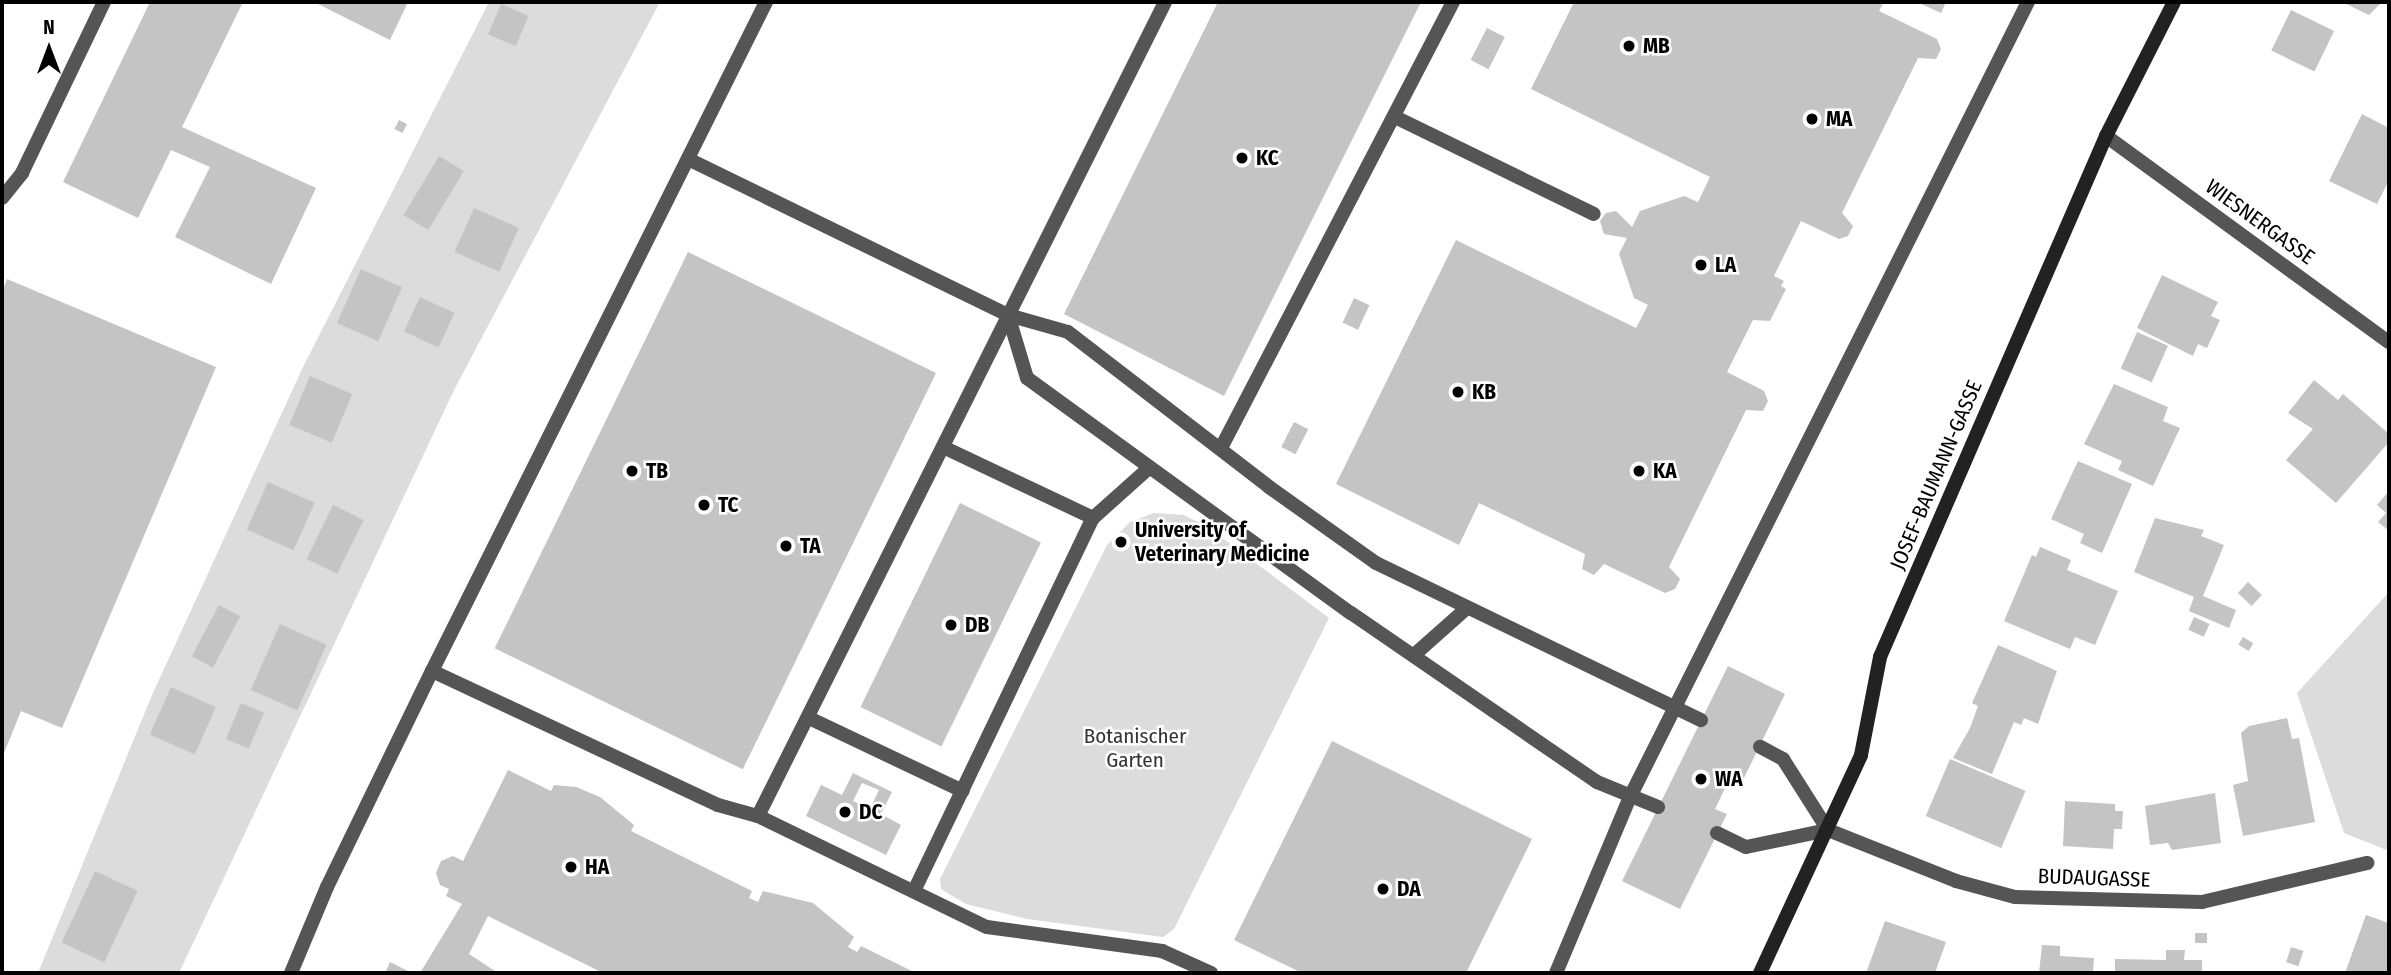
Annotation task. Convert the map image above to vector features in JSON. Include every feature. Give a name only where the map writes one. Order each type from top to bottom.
[{"type":"street","points":[[2,198],[22,173],[103,2]]},
{"type":"street","points":[[291,973],[327,887],[432,671],[766,2]]},
{"type":"street","points":[[758,816],[810,718],[1165,2]]},
{"type":"street","points":[[1221,448],[1453,2]]},
{"type":"street","points":[[1556,973],[1631,795],[2028,2]]},
{"type":"street","name":"JOSEF-BAUMANN-GASSE","points":[[1760,973],[1861,755],[1880,657],[2106,136],[2174,2]]},
{"type":"street","points":[[1395,117],[1594,214]]},
{"type":"street","name":"WIESNERGASSE","points":[[2106,136],[2389,342]]},
{"type":"street","points":[[688,159],[1008,315],[1068,332],[1376,563],[1701,720]]},
{"type":"street","points":[[1008,315],[1027,377],[1414,656],[1597,782],[1658,807]]},
{"type":"street","points":[[943,447],[1093,517]]},
{"type":"street","points":[[914,891],[1093,517],[1150,467]]},
{"type":"street","points":[[1414,656],[1466,608]]},
{"type":"street","points":[[432,671],[718,805],[758,816],[986,927],[1162,951],[1210,973]]},
{"type":"street","points":[[810,718],[962,791]]},
{"type":"street","points":[[1717,833],[1746,847],[1828,830],[1783,759],[1760,747]]},
{"type":"street","name":"BUDAUGASSE","points":[[1828,830],[1956,881],[2015,897],[2202,902],[2367,863]]},
{"type":"green space","points":[[489,2],[660,2],[455,388],[179,973],[38,973],[152,695],[303,367]]},
{"type":"green space","name":"Botanischer Garten","points":[[1154,513],[1184,515],[1208,527],[1329,618],[1174,929],[1163,937],[1027,919],[966,904],[941,889],[940,879],[1107,545],[1130,522]]},
{"type":"green space","points":[[2389,592],[2389,851],[2344,833],[2297,693]]},
{"type":"building","points":[[150,2],[243,2],[182,127],[316,188],[271,284],[175,237],[210,167],[171,150],[138,218],[63,182]]},
{"type":"building","points":[[314,2],[408,2],[390,40]]},
{"type":"building","name":"KC","points":[[1218,2],[1421,2],[1224,396],[1064,314]]},
{"type":"building","points":[[1574,2],[1884,2],[1879,11],[1937,39],[1941,49],[1936,59],[1918,58],[1842,213],[1853,226],[1848,236],[1839,239],[1801,221],[1774,276],[1784,281],[1781,286],[1786,289],[1770,321],[1753,320],[1727,372],[1764,391],[1768,401],[1763,411],[1746,410],[1669,567],[1680,579],[1675,589],[1665,593],[1604,564],[1594,575],[1582,569],[1585,554],[1479,503],[1459,545],[1336,484],[1456,240],[1636,328],[1648,305],[1634,298],[1619,254],[1627,238],[1604,234],[1600,221],[1606,213],[1616,211],[1632,227],[1640,211],[1684,196],[1698,202],[1710,177],[1531,89]]},
{"type":"building","points":[[1917,2],[1946,2],[1941,13]]},
{"type":"building","points":[[2342,2],[2382,2],[2369,15]]},
{"type":"building","points":[[501,4],[529,16],[516,46],[488,34]]},
{"type":"building","points":[[2291,10],[2334,31],[2314,71],[2271,50]]},
{"type":"building","points":[[1487,28],[1505,37],[1488,69],[1471,60]]},
{"type":"building","points":[[2362,114],[2389,128],[2389,180],[2377,204],[2329,181]]},
{"type":"building","points":[[399,120],[407,124],[402,133],[394,129]]},
{"type":"building","points":[[439,156],[464,171],[428,230],[403,215]]},
{"type":"building","points":[[474,208],[519,228],[499,272],[454,252]]},
{"type":"building","points":[[688,252],[936,373],[743,769],[495,648]]},
{"type":"building","points":[[361,269],[402,287],[378,341],[337,323]]},
{"type":"building","points":[[2162,275],[2218,302],[2211,316],[2220,320],[2207,348],[2198,344],[2193,356],[2137,328]]},
{"type":"building","points":[[7,279],[216,367],[62,728],[21,711],[2,758],[2,292]]},
{"type":"building","points":[[420,297],[454,313],[438,347],[404,331]]},
{"type":"building","points":[[1354,298],[1369,305],[1358,330],[1343,322]]},
{"type":"building","points":[[2137,332],[2168,346],[2152,382],[2121,369]]},
{"type":"building","points":[[310,376],[352,394],[332,443],[289,425]]},
{"type":"building","points":[[2314,380],[2338,400],[2343,394],[2389,434],[2389,442],[2336,503],[2286,460],[2313,429],[2288,413]]},
{"type":"building","points":[[2114,384],[2168,407],[2163,421],[2180,428],[2153,486],[2118,470],[2122,461],[2084,444]]},
{"type":"building","points":[[1294,422],[1308,429],[1296,454],[1281,447]]},
{"type":"building","points":[[2078,461],[2132,484],[2102,553],[2080,543],[2084,534],[2051,519]]},
{"type":"building","points":[[268,482],[315,503],[293,550],[247,530]]},
{"type":"building","points":[[2389,491],[2389,531],[2378,522],[2386,513],[2377,505]]},
{"type":"building","name":"DB","points":[[960,503],[1041,542],[941,746],[860,707]]},
{"type":"building","points":[[333,505],[364,520],[337,574],[307,559]]},
{"type":"building","points":[[2155,518],[2204,530],[2201,536],[2224,545],[2203,596],[2236,610],[2229,628],[2189,611],[2194,597],[2134,572]]},
{"type":"building","points":[[2040,547],[2071,560],[2067,570],[2118,591],[2095,645],[2075,637],[2070,649],[2004,621],[2032,555],[2036,557]]},
{"type":"building","points":[[2248,582],[2262,595],[2252,606],[2238,593]]},
{"type":"building","points":[[219,605],[240,616],[213,667],[192,656]]},
{"type":"building","points":[[2194,617],[2210,624],[2204,637],[2188,630]]},
{"type":"building","points":[[280,624],[327,645],[297,711],[251,690]]},
{"type":"building","points":[[2243,637],[2253,643],[2249,651],[2238,645]]},
{"type":"building","points":[[1998,645],[2057,671],[2038,724],[2024,718],[2021,725],[2014,722],[1992,774],[1953,758],[1970,728],[1978,706],[1972,703]]},
{"type":"building","points":[[1728,666],[1785,694],[1744,778],[1733,772],[1715,809],[1727,814],[1680,909],[1622,881]]},
{"type":"building","points":[[171,687],[216,707],[195,754],[150,735]]},
{"type":"building","points":[[241,703],[264,713],[249,749],[226,739]]},
{"type":"building","points":[[2287,718],[2292,739],[2299,738],[2315,822],[2243,836],[2233,785],[2248,781],[2241,733],[2249,726]]},
{"type":"building","name":"DA","points":[[1332,741],[1532,839],[1466,973],[1302,973],[1234,940]]},
{"type":"building","points":[[1950,759],[2025,791],[2001,848],[1926,816]]},
{"type":"building","name":"HA","points":[[508,770],[551,791],[554,785],[576,787],[600,797],[634,825],[631,831],[752,891],[749,898],[758,902],[763,891],[813,903],[854,937],[848,947],[857,952],[861,946],[916,973],[603,973],[488,916],[469,954],[498,973],[420,973],[462,904],[446,896],[449,889],[440,885],[436,873],[441,861],[453,856],[463,861]]},
{"type":"building","name":"DC","points":[[853,773],[892,792],[881,814],[901,825],[886,855],[806,816],[821,785],[842,795]],"holes":[[[862,783],[879,790],[870,809],[853,801]]]},
{"type":"building","points":[[2215,793],[2221,843],[2172,850],[2168,843],[2150,845],[2145,806]]},
{"type":"building","points":[[2065,801],[2115,804],[2115,811],[2123,811],[2122,829],[2114,829],[2113,849],[2063,846]]},
{"type":"building","points":[[95,871],[138,891],[104,962],[62,943]]},
{"type":"building","points":[[2366,915],[2389,923],[2389,973],[2345,973]]},
{"type":"building","points":[[1885,921],[1946,942],[1935,973],[1866,973]]},
{"type":"building","points":[[2195,933],[2207,933],[2207,943],[2195,943]]},
{"type":"building","points":[[2042,945],[2060,946],[2060,956],[2094,958],[2093,973],[2039,973]]},
{"type":"building","points":[[2291,947],[2303,951],[2298,966],[2286,962]]},
{"type":"building","points":[[2166,950],[2185,950],[2184,960],[2202,960],[2202,973],[2115,973],[2115,959],[2166,960]]},
{"type":"building","points":[[390,962],[412,973],[385,973]]},
{"type":"place","name":"MB","points":[[1629,46]]},
{"type":"place","name":"MA","points":[[1812,119]]},
{"type":"place","name":"KC","points":[[1242,158]]},
{"type":"place","name":"LA","points":[[1701,265]]},
{"type":"place","name":"KB","points":[[1458,392]]},
{"type":"place","name":"TB","points":[[632,471]]},
{"type":"place","name":"KA","points":[[1639,471]]},
{"type":"place","name":"TC","points":[[704,505]]},
{"type":"place","name":"University of Veterinary Medicine","points":[[1121,542]]},
{"type":"place","name":"TA","points":[[786,546]]},
{"type":"place","name":"DB","points":[[951,625]]},
{"type":"place","name":"WA","points":[[1701,779]]},
{"type":"place","name":"DC","points":[[845,812]]},
{"type":"place","name":"HA","points":[[571,867]]},
{"type":"place","name":"DA","points":[[1383,889]]}]
